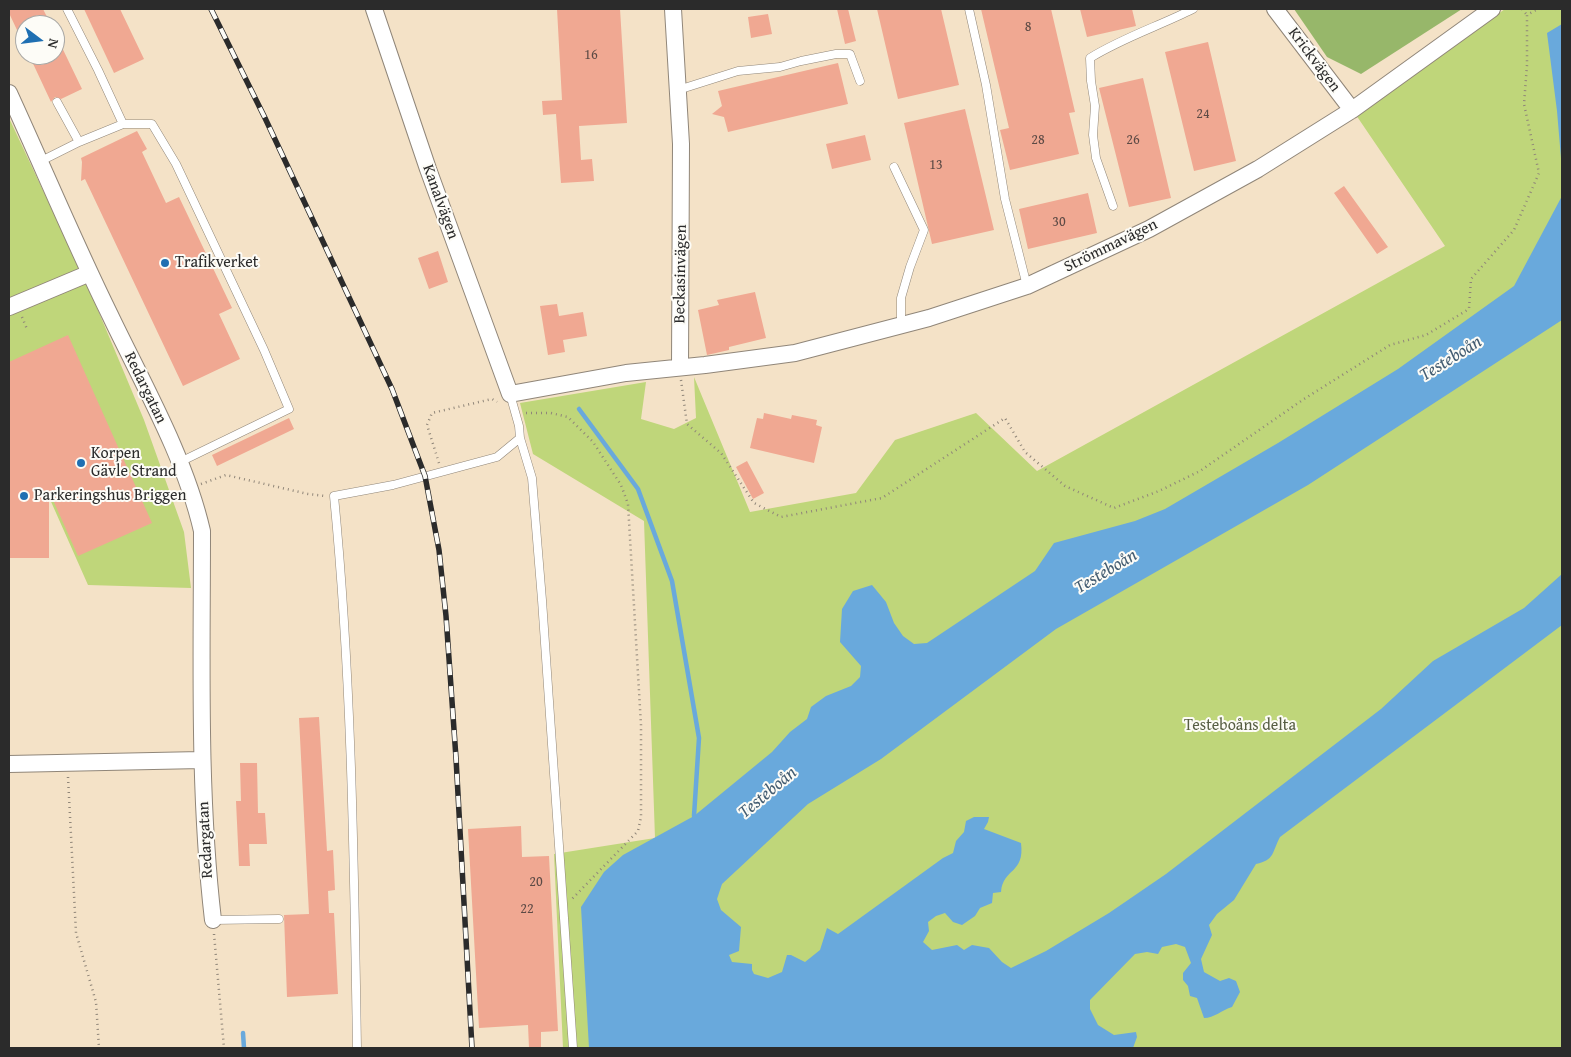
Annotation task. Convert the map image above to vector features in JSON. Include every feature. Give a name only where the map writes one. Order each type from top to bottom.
[{"type":"street","name":"Kanalvägen","points":[[374,9],[428,170],[512,402]]},
{"type":"street","name":"Beckasinvägen","points":[[673,9],[681,144],[680,367]]},
{"type":"street","name":"Krickvägen","points":[[1275,9],[1352,110]]},
{"type":"street","name":"Strömmavägen","points":[[680,367],[796,353],[929,318],[1027,286],[1149,229],[1258,169],[1352,110],[1492,9]]},
{"type":"street","name":"Redargatan","points":[[9,93],[90,273],[180,462],[195,500],[202,532],[202,760],[208,882],[213,920]]},
{"type":"street","points":[[9,307],[90,273]]},
{"type":"street","points":[[512,402],[626,372],[680,367]]},
{"type":"street","points":[[9,764],[202,760]]},
{"type":"lane","points":[[67,9],[123,124]]},
{"type":"lane","points":[[969,9],[986,85],[1005,199],[1027,286]]},
{"type":"lane","points":[[1113,206],[1096,158],[1094,135],[1095,106],[1090,58],[1107,47],[1193,9]]},
{"type":"lane","points":[[678,90],[738,71],[780,66],[836,54],[850,54],[860,81]]},
{"type":"lane","points":[[57,102],[79,142]]},
{"type":"lane","points":[[41,162],[79,142],[123,124],[152,124],[176,164],[264,350],[289,409],[180,462]]},
{"type":"lane","points":[[894,167],[924,230],[901,298],[901,326]]},
{"type":"lane","points":[[512,402],[532,478],[543,610],[573,1048]]},
{"type":"lane","points":[[356,1048],[354,848],[349,704],[340,558],[334,496],[393,485],[497,457],[520,438]]},
{"type":"lane","points":[[213,920],[279,919]]},
{"type":"path","points":[[680,367],[687,424],[721,453],[754,503],[781,517],[882,498],[1005,418],[1025,452],[1065,486],[1114,508],[1159,491],[1200,472],[1304,400],[1390,345],[1426,335],[1469,309],[1471,279],[1514,230],[1538,173],[1524,104],[1527,65],[1527,14],[1522,9]]},
{"type":"path","points":[[1527,14],[1538,9]]},
{"type":"path","points":[[441,471],[427,425],[432,413],[492,400],[512,402],[527,413],[551,413],[568,417],[593,442],[621,486],[628,504],[641,725],[641,817],[638,831],[563,909]]},
{"type":"path","points":[[190,488],[226,475],[308,494],[334,496]]},
{"type":"path","points":[[67,763],[76,933],[96,1002],[100,1048]]},
{"type":"path","points":[[213,920],[224,1048]]},
{"type":"green space","points":[[1294,9],[1462,9],[1361,74],[1327,57]]},
{"type":"green space","name":"Testeboåns delta","points":[[1505,9],[1562,9],[1562,1048],[563,1048],[554,854],[655,838],[644,521],[533,454],[520,403],[646,382],[641,419],[674,429],[696,418],[694,377],[750,512],[856,493],[895,440],[976,413],[1037,471],[1445,246],[1356,115]]},
{"type":"green space","points":[[9,118],[87,284],[144,420],[184,532],[191,588],[88,585],[9,407]]},
{"type":"water","points":[[1562,24],[1562,170],[1547,33]]},
{"type":"water","name":"Testeboån","points":[[1562,196],[1562,320],[1308,485],[1056,629],[881,759],[808,804],[722,884],[717,899],[721,910],[741,927],[739,951],[729,955],[732,962],[752,964],[754,974],[768,978],[782,972],[787,955],[805,962],[820,950],[827,928],[838,934],[943,858],[953,853],[956,841],[964,832],[966,821],[974,817],[989,817],[984,829],[1021,843],[1020,860],[1017,866],[1006,879],[1001,892],[993,893],[992,903],[980,908],[975,916],[962,925],[953,922],[945,913],[936,916],[928,922],[929,931],[923,942],[932,950],[957,945],[964,950],[972,945],[989,948],[1002,962],[1011,968],[1046,951],[1109,913],[1166,874],[1381,709],[1433,661],[1524,608],[1562,574],[1562,625],[1280,837],[1270,858],[1256,864],[1234,900],[1217,914],[1209,925],[1212,935],[1201,959],[1204,972],[1220,981],[1229,978],[1236,981],[1240,992],[1232,1007],[1211,1017],[1204,1018],[1197,998],[1190,996],[1188,986],[1183,980],[1183,973],[1191,963],[1185,947],[1176,944],[1162,947],[1158,954],[1147,952],[1135,954],[1090,1000],[1090,1009],[1098,1025],[1114,1035],[1136,1032],[1137,1037],[1133,1048],[589,1048],[581,907],[604,872],[623,855],[694,816],[772,752],[790,732],[807,719],[811,707],[826,696],[851,686],[860,677],[861,666],[840,642],[842,609],[853,591],[872,585],[886,602],[894,623],[903,636],[914,644],[927,643],[1035,571],[1054,543],[1135,521],[1165,509],[1278,443],[1398,369],[1514,286]]},
{"type":"building","points":[[9,9],[43,9],[46,15],[15,15],[15,26]]},
{"type":"building","points":[[84,9],[120,9],[144,59],[114,73]]},
{"type":"building","points":[[557,9],[620,9],[627,123],[579,126],[581,160],[592,159],[594,181],[561,183],[556,114],[543,115],[542,101],[562,100]]},
{"type":"building","points":[[837,9],[848,9],[856,41],[845,44]]},
{"type":"building","points":[[877,9],[941,9],[959,85],[898,99]]},
{"type":"building","points":[[981,9],[1051,9],[1075,112],[1069,113],[1079,154],[1010,170],[1000,130],[1009,128]]},
{"type":"building","points":[[1080,9],[1132,9],[1136,26],[1087,37]]},
{"type":"building","points":[[768,14],[772,34],[751,38],[748,17]]},
{"type":"building","points":[[1208,42],[1236,161],[1194,171],[1165,52]]},
{"type":"building","points":[[65,54],[82,89],[61,99],[55,97],[51,102],[34,65],[65,65]]},
{"type":"building","points":[[838,63],[848,104],[728,132],[724,117],[712,114],[722,106],[718,91]]},
{"type":"building","points":[[1143,78],[1171,198],[1129,207],[1099,88]]},
{"type":"building","points":[[965,109],[994,230],[932,244],[904,123]]},
{"type":"building","points":[[137,131],[147,149],[142,152],[166,203],[179,197],[232,308],[219,314],[240,359],[183,386],[85,179],[81,181],[81,158]]},
{"type":"building","points":[[865,135],[871,160],[832,169],[826,144]]},
{"type":"building","points":[[1344,186],[1388,247],[1377,254],[1334,193]]},
{"type":"building","points":[[1088,193],[1097,233],[1028,249],[1019,209]]},
{"type":"building","points":[[438,251],[448,282],[429,289],[418,258]]},
{"type":"building","points":[[755,292],[766,338],[729,347],[729,350],[707,355],[698,310],[719,305],[717,300]]},
{"type":"building","points":[[557,304],[559,316],[583,312],[587,336],[563,340],[565,352],[548,355],[540,306]]},
{"type":"building","name":"Korpen Gävle Strand","points":[[68,335],[152,523],[78,556],[49,491],[49,558],[9,558],[9,362]]},
{"type":"building","points":[[764,413],[791,419],[792,415],[817,420],[816,425],[822,427],[814,463],[750,448],[757,418],[763,419]]},
{"type":"building","points":[[289,418],[294,429],[217,466],[212,455]]},
{"type":"building","points":[[747,461],[764,493],[753,499],[736,467]]},
{"type":"building","points":[[319,717],[327,851],[333,850],[335,890],[328,891],[329,913],[334,913],[338,994],[287,997],[284,915],[309,914],[299,718]]},
{"type":"building","points":[[240,763],[257,763],[258,813],[265,813],[267,844],[249,844],[250,866],[239,866],[236,801],[241,801]]},
{"type":"building","points":[[521,826],[522,857],[549,856],[558,1031],[541,1032],[541,1048],[529,1048],[528,1025],[479,1028],[468,829]]},
{"type":"waterway","points":[[579,409],[638,489],[672,581],[699,738],[694,816]]},
{"type":"waterway","points":[[243,1033],[244,1048]]},
{"type":"railway","points":[[211,9],[265,118],[392,389],[425,476],[439,550],[446,616],[472,1048]]},
{"type":"place","name":"Trafikverket","points":[[165,263]]},
{"type":"place","name":"Korpen Gävle Strand","points":[[81,463]]},
{"type":"place","name":"Parkeringshus Briggen","points":[[24,496]]}]
